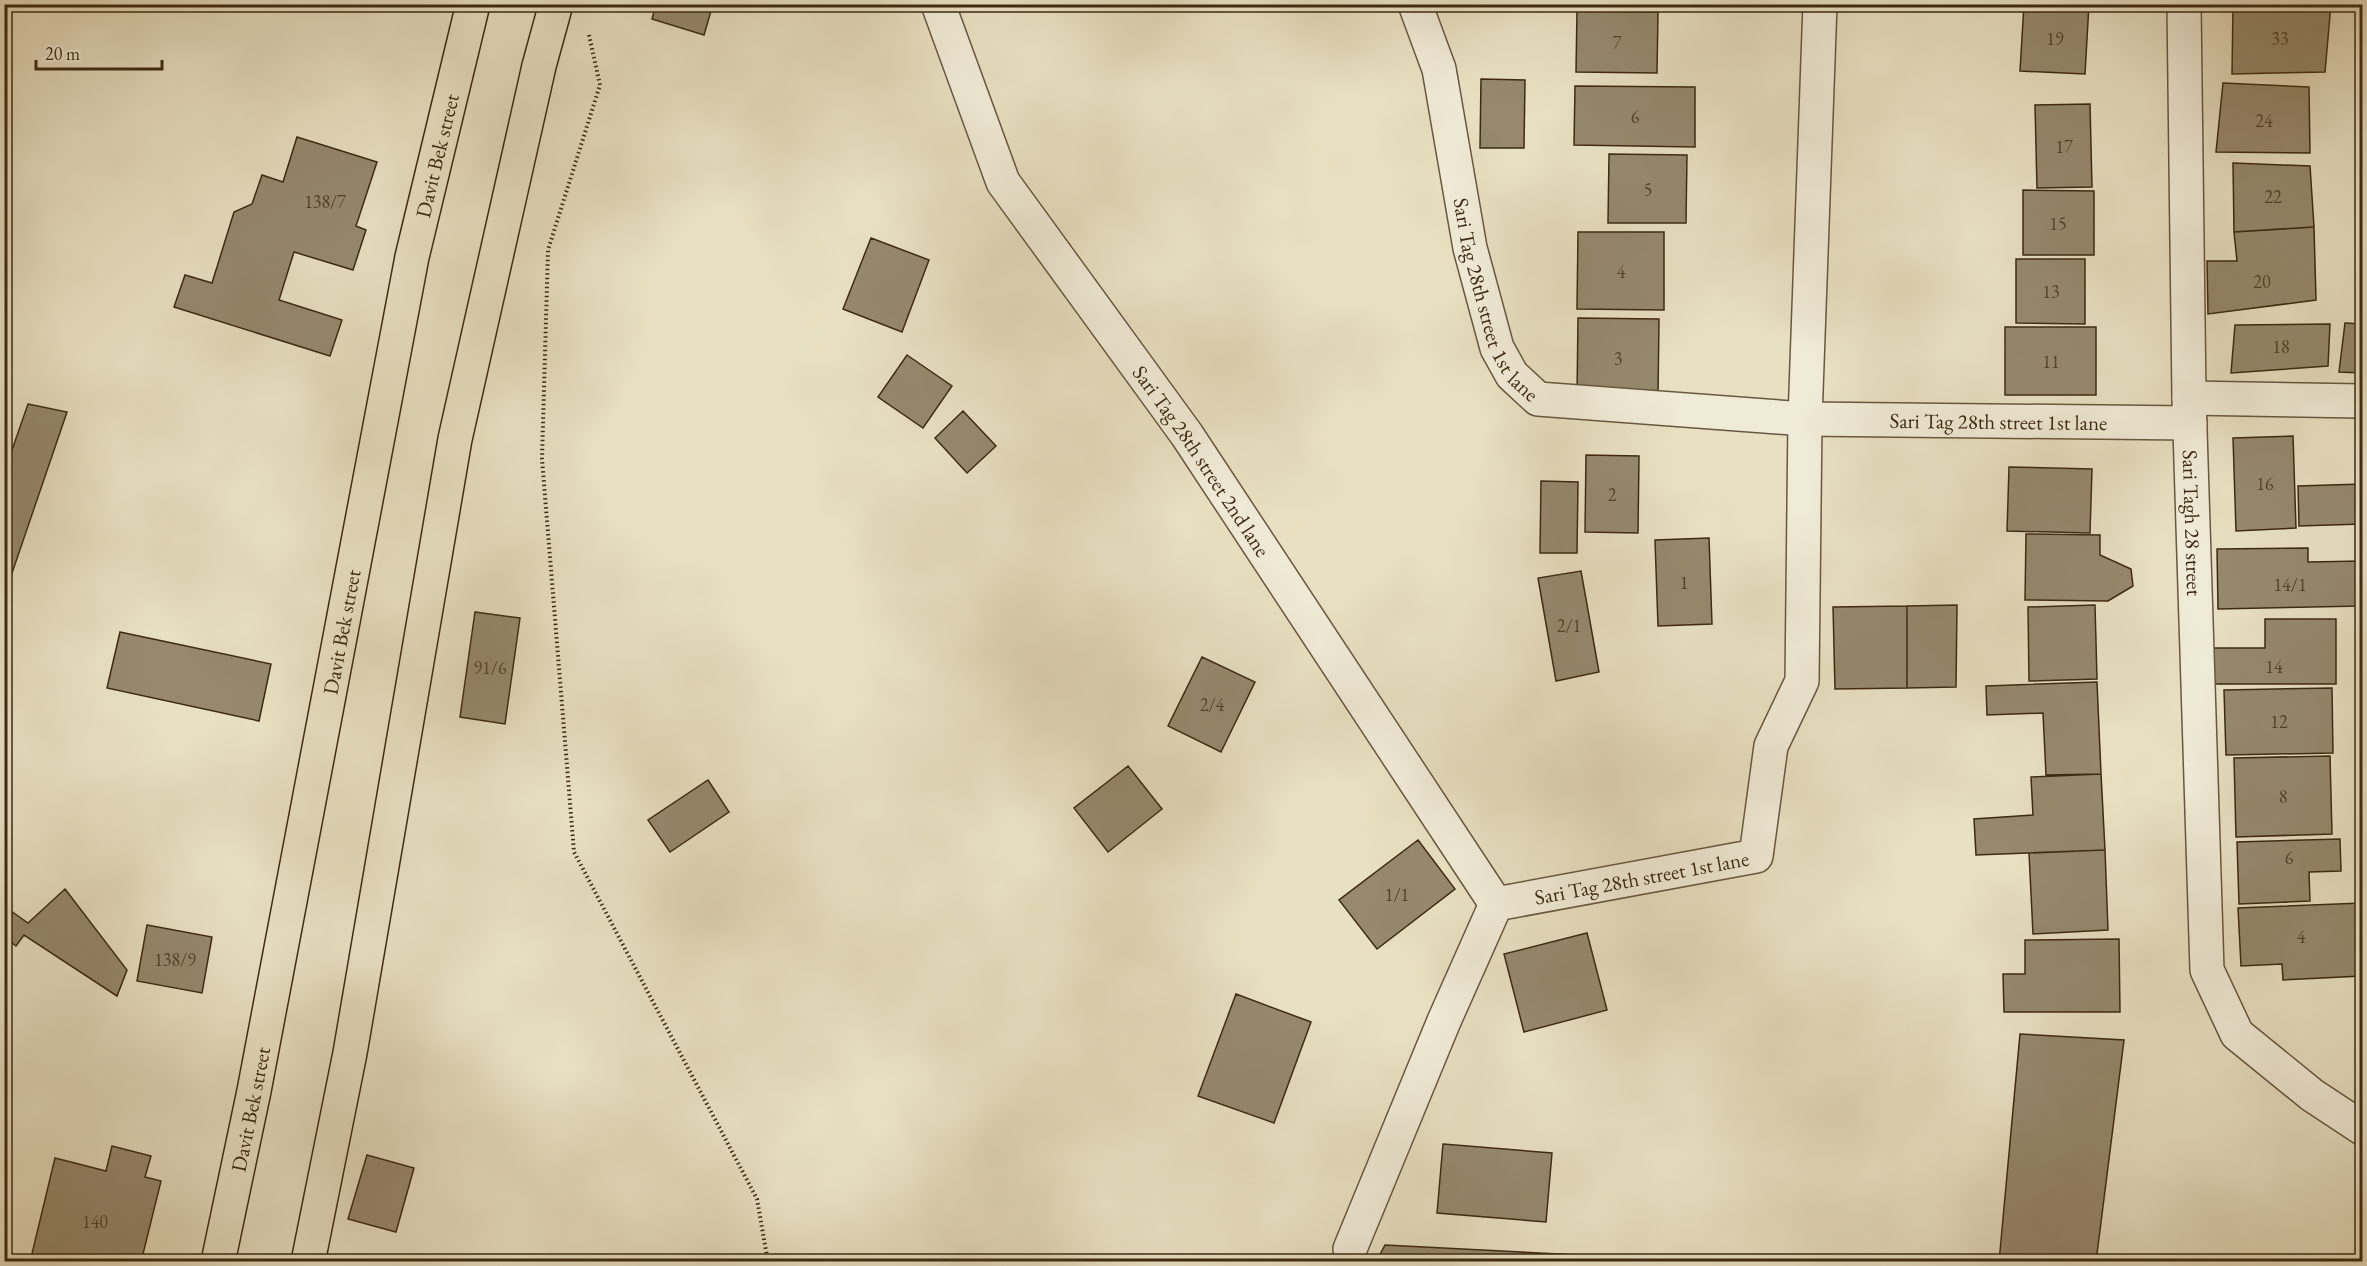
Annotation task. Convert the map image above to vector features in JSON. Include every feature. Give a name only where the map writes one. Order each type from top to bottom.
[{"type":"main road","name":"Davit Bek street","points":[[218,1262],[254,1091],[412,257],[473,4]]},
{"type":"main road","points":[[308,1262],[350,1053],[454,439],[539,66],[556,4]]},
{"type":"street","name":"Sari Tag 28th street 2nd lane","points":[[938,4],[1003,182],[1187,435],[1496,904]]},
{"type":"street","name":"Sari Tag 28th street 1st lane","points":[[1415,4],[1439,69],[1470,248],[1497,348],[1512,375],[1538,399],[1806,419],[2190,410],[2362,402]]},
{"type":"street","name":"Sari Tag 28th street 1st lane","points":[[1496,904],[1756,856],[1771,746],[1802,681],[1806,419],[1821,4]]},
{"type":"street","name":"Sari Tagh 28 street","points":[[2184,4],[2190,410],[2207,970],[2237,1035],[2312,1095],[2362,1128]]},
{"type":"street","points":[[1350,1249],[1444,1021],[1496,904]]},
{"type":"path","points":[[588,27],[600,85],[548,250],[542,459],[574,852],[757,1199],[768,1262]]},
{"type":"building","points":[[656,4],[713,4],[704,35],[652,19]]},
{"type":"building","points":[[2024,4],[2089,4],[2085,74],[2020,71]]},
{"type":"building","points":[[2331,4],[2325,72],[2232,74],[2233,5]]},
{"type":"building","points":[[1577,11],[1658,12],[1657,73],[1576,72]]},
{"type":"building","points":[[1481,79],[1525,80],[1524,148],[1480,148]]},
{"type":"building","points":[[2223,83],[2309,87],[2310,153],[2216,152]]},
{"type":"building","points":[[1575,86],[1695,87],[1695,147],[1574,145]]},
{"type":"building","points":[[2090,104],[2092,187],[2037,188],[2035,105]]},
{"type":"building","points":[[297,137],[377,162],[356,226],[366,230],[353,270],[294,252],[279,300],[342,320],[330,356],[174,307],[185,275],[212,283],[234,212],[252,204],[262,175],[283,182]]},
{"type":"building","points":[[1609,154],[1687,155],[1686,223],[1608,223]]},
{"type":"building","points":[[2233,163],[2310,166],[2314,227],[2234,232]]},
{"type":"building","points":[[2023,190],[2094,191],[2094,255],[2023,255]]},
{"type":"building","points":[[2314,227],[2316,300],[2208,314],[2207,261],[2237,261],[2234,232]]},
{"type":"building","points":[[1578,232],[1664,232],[1664,310],[1577,309]]},
{"type":"building","points":[[871,238],[929,260],[902,332],[843,309]]},
{"type":"building","points":[[2016,259],[2085,259],[2085,324],[2016,323]]},
{"type":"building","points":[[1578,318],[1659,319],[1658,397],[1577,396]]},
{"type":"building","points":[[2345,323],[2362,324],[2362,373],[2339,372]]},
{"type":"building","points":[[2330,324],[2328,366],[2231,373],[2235,325]]},
{"type":"building","points":[[2005,327],[2096,327],[2096,395],[2005,395]]},
{"type":"building","points":[[907,355],[952,386],[923,428],[878,397]]},
{"type":"building","points":[[28,404],[67,412],[10,579],[4,578],[4,473]]},
{"type":"building","points":[[963,411],[996,446],[967,473],[935,438]]},
{"type":"building","points":[[2293,436],[2296,528],[2236,531],[2233,438]]},
{"type":"building","points":[[1586,455],[1639,456],[1638,533],[1585,532]]},
{"type":"building","points":[[2009,467],[2092,469],[2090,533],[2007,531]]},
{"type":"building","points":[[1541,481],[1578,482],[1577,553],[1540,553]]},
{"type":"building","points":[[2362,484],[2362,524],[2299,526],[2298,486]]},
{"type":"building","points":[[2026,534],[2100,535],[2100,555],[2131,569],[2133,586],[2108,601],[2025,600]]},
{"type":"building","points":[[1709,538],[1712,624],[1658,626],[1655,540]]},
{"type":"building","points":[[2308,548],[2308,562],[2362,561],[2362,606],[2218,609],[2217,549]]},
{"type":"building","points":[[1581,571],[1599,672],[1556,681],[1538,578]]},
{"type":"building","points":[[1957,605],[1956,687],[1907,688],[1907,606]]},
{"type":"building","points":[[2095,605],[2097,679],[2029,681],[2028,607]]},
{"type":"building","points":[[1907,606],[1907,688],[1835,689],[1833,607]]},
{"type":"building","points":[[475,612],[520,618],[505,724],[460,717]]},
{"type":"building","points":[[2265,619],[2336,619],[2336,684],[2212,684],[2211,648],[2265,648]]},
{"type":"building","points":[[120,632],[271,664],[259,721],[107,688]]},
{"type":"building","points":[[1202,657],[1255,682],[1221,752],[1168,726]]},
{"type":"building","points":[[2097,682],[2101,774],[2046,775],[2043,713],[1987,715],[1986,686]]},
{"type":"building","points":[[2332,688],[2333,753],[2226,755],[2224,690]]},
{"type":"building","points":[[2330,756],[2332,834],[2236,837],[2234,758]]},
{"type":"building","points":[[1128,766],[1162,809],[1108,852],[1074,808]]},
{"type":"building","points":[[2101,774],[2105,850],[1976,855],[1974,819],[2033,815],[2031,777]]},
{"type":"building","points":[[708,780],[729,812],[670,852],[648,820]]},
{"type":"building","points":[[2340,839],[2341,871],[2309,872],[2310,901],[2239,904],[2237,842]]},
{"type":"building","points":[[1418,840],[1455,889],[1377,949],[1339,900]]},
{"type":"building","points":[[2105,850],[2108,930],[2033,934],[2029,853]]},
{"type":"building","points":[[65,889],[127,970],[117,996],[24,935],[16,946],[4,937],[4,921],[11,911],[28,923]]},
{"type":"building","points":[[2362,903],[2362,976],[2283,980],[2282,964],[2241,966],[2238,908]]},
{"type":"building","points":[[147,925],[212,937],[202,993],[137,981]]},
{"type":"building","points":[[1587,933],[1607,1010],[1524,1032],[1504,954]]},
{"type":"building","points":[[2119,939],[2120,1012],[2004,1012],[2003,974],[2025,974],[2025,940]]},
{"type":"building","points":[[1236,994],[1311,1022],[1274,1123],[1198,1096]]},
{"type":"building","points":[[2020,1034],[2124,1040],[2096,1262],[1999,1262]]},
{"type":"building","points":[[1443,1144],[1552,1153],[1546,1222],[1437,1213]]},
{"type":"building","points":[[112,1146],[151,1156],[145,1177],[161,1181],[141,1262],[30,1262],[55,1158],[106,1171]]},
{"type":"building","points":[[367,1155],[414,1168],[396,1232],[348,1219]]},
{"type":"building","points":[[1385,1245],[1619,1257],[1619,1262],[1376,1262]]}]
